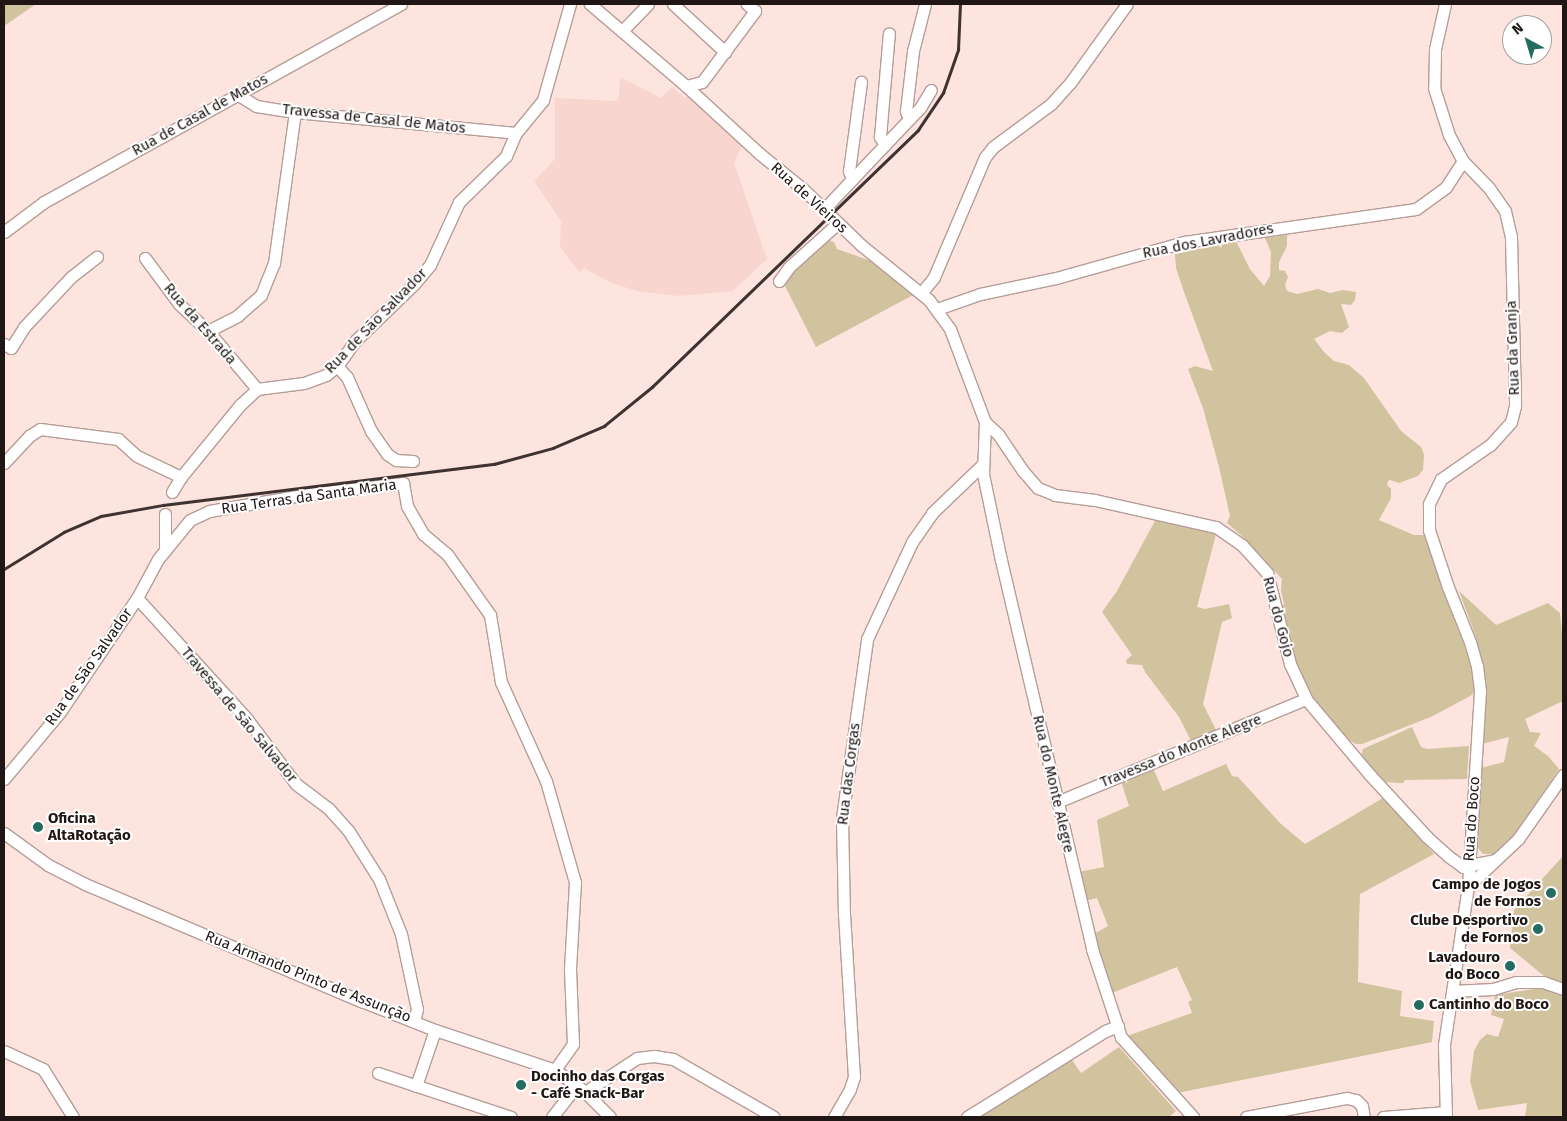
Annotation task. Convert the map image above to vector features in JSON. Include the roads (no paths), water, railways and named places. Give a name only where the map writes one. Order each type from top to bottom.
[{"type":"street","name":"Rua de Casal de Matos","points":[[4,232],[28,212],[44,202],[401,4]]},
{"type":"street","name":"Rua de São Salvador","points":[[257,389],[304,383],[326,375],[336,366],[356,340],[414,284],[430,265],[459,202],[506,156],[516,133],[543,100],[570,4]]},
{"type":"street","name":"Rua de Vieiros","points":[[590,4],[686,86],[760,154],[824,209],[861,245],[922,292],[937,309],[950,329],[985,422]]},
{"type":"street","points":[[622,31],[648,4]]},
{"type":"street","points":[[673,4],[725,52]]},
{"type":"street","points":[[686,86],[702,82],[725,52],[755,11],[747,4]]},
{"type":"street","points":[[909,119],[906,111],[913,51],[925,4]]},
{"type":"street","points":[[922,292],[934,277],[984,157],[993,147],[1052,104],[1070,84],[1127,4]]},
{"type":"street","name":"Rua da Granja","points":[[1444,4],[1435,50],[1434,88],[1449,134],[1463,161],[1490,188],[1505,211],[1511,237],[1516,406],[1511,422],[1490,445],[1441,479],[1428,504],[1429,530],[1477,666],[1480,700]]},
{"type":"street","points":[[885,144],[880,137],[889,33]]},
{"type":"street","points":[[852,179],[849,171],[861,82]]},
{"type":"street","points":[[824,209],[920,108],[931,90]]},
{"type":"street","name":"Travessa de Casal de Matos","points":[[237,94],[256,106],[295,112],[516,133]]},
{"type":"street","points":[[208,331],[237,316],[261,294],[274,263],[295,112]]},
{"type":"street","name":"Rua dos Lavradores","points":[[937,309],[980,294],[1056,278],[1184,242],[1416,209],[1446,187],[1463,161]]},
{"type":"street","points":[[779,281],[789,267],[838,223]]},
{"type":"street","points":[[4,344],[11,348],[24,327],[71,276],[97,257]]},
{"type":"street","name":"Rua da Estrada","points":[[145,258],[180,304],[208,331],[257,389]]},
{"type":"street","name":"Rua Terras da Santa Maria","points":[[336,366],[347,377],[371,431],[387,454],[396,460],[413,461]]},
{"type":"street","points":[[172,492],[181,477],[240,406],[257,389]]},
{"type":"street","name":"Rua do Monte Alegre","points":[[985,422],[982,464],[1000,560],[1092,949],[1124,1041],[1194,1117]]},
{"type":"street","name":"Rua do Gojo","points":[[985,422],[998,434],[1030,480],[1043,491],[1216,527],[1242,545],[1267,573],[1290,664],[1306,699],[1427,837],[1454,862],[1468,867]]},
{"type":"street","points":[[4,463],[29,436],[40,430],[118,439],[137,456],[181,477]]},
{"type":"street","name":"Rua das Corgas","points":[[834,1117],[850,1089],[854,1077],[844,915],[842,818],[867,639],[912,542],[932,513],[982,464]]},
{"type":"street","name":"Rua Terras da Santa Maria","points":[[165,550],[190,520],[209,511],[308,494],[403,483],[407,506],[423,534],[447,554],[490,615],[501,682],[546,781],[575,882],[570,969],[573,1044],[556,1070]]},
{"type":"street","points":[[165,514],[165,550]]},
{"type":"street","name":"Rua de São Salvador","points":[[4,778],[60,712],[137,598],[165,550]]},
{"type":"street","name":"Travessa de São Salvador","points":[[137,598],[247,719],[296,784],[329,810],[348,830],[379,879],[401,934],[417,1009],[414,1021]]},
{"type":"street","name":"Travessa do Monte Alegre","points":[[1057,802],[1306,699]]},
{"type":"street","name":"Rua do Boco","points":[[1446,1115],[1444,1045],[1468,886],[1480,700]]},
{"type":"street","points":[[1468,886],[1518,839],[1563,775]]},
{"type":"street","name":"Rua Armando Pinto de Assunção","points":[[4,833],[48,865],[85,884],[436,1030],[556,1070],[581,1088],[610,1117]]},
{"type":"street","points":[[1468,867],[1496,860]]},
{"type":"street","points":[[1452,990],[1493,989],[1516,982],[1543,982],[1563,988]]},
{"type":"street","points":[[967,1117],[1105,1031],[1118,1026]]},
{"type":"street","points":[[416,1086],[436,1030]]},
{"type":"street","points":[[4,1051],[43,1070],[73,1117]]},
{"type":"street","points":[[552,1117],[581,1088],[637,1058],[654,1056],[673,1059],[774,1117]]},
{"type":"street","points":[[378,1074],[511,1117]]},
{"type":"street","points":[[1246,1117],[1347,1098],[1356,1100],[1362,1106],[1364,1117]]},
{"type":"street","points":[[1383,1117],[1446,1115]]},
{"type":"railway","points":[[4,569],[64,532],[101,516],[163,505],[494,464],[553,448],[604,426],[652,387],[918,130],[943,93],[958,50],[960,4]]},
{"type":"place","name":"Oficina AltaRotação","points":[[38,827]]},
{"type":"place","name":"Campo de Jogos de Fornos","points":[[1551,893]]},
{"type":"place","name":"Clube Desportivo de Fornos","points":[[1538,929]]},
{"type":"place","name":"Lavadouro do Boco","points":[[1510,966]]},
{"type":"place","name":"Cantinho do Boco","points":[[1419,1005]]},
{"type":"place","name":"Docinho das Corgas - Café Snack-Bar","points":[[521,1085]]}]
